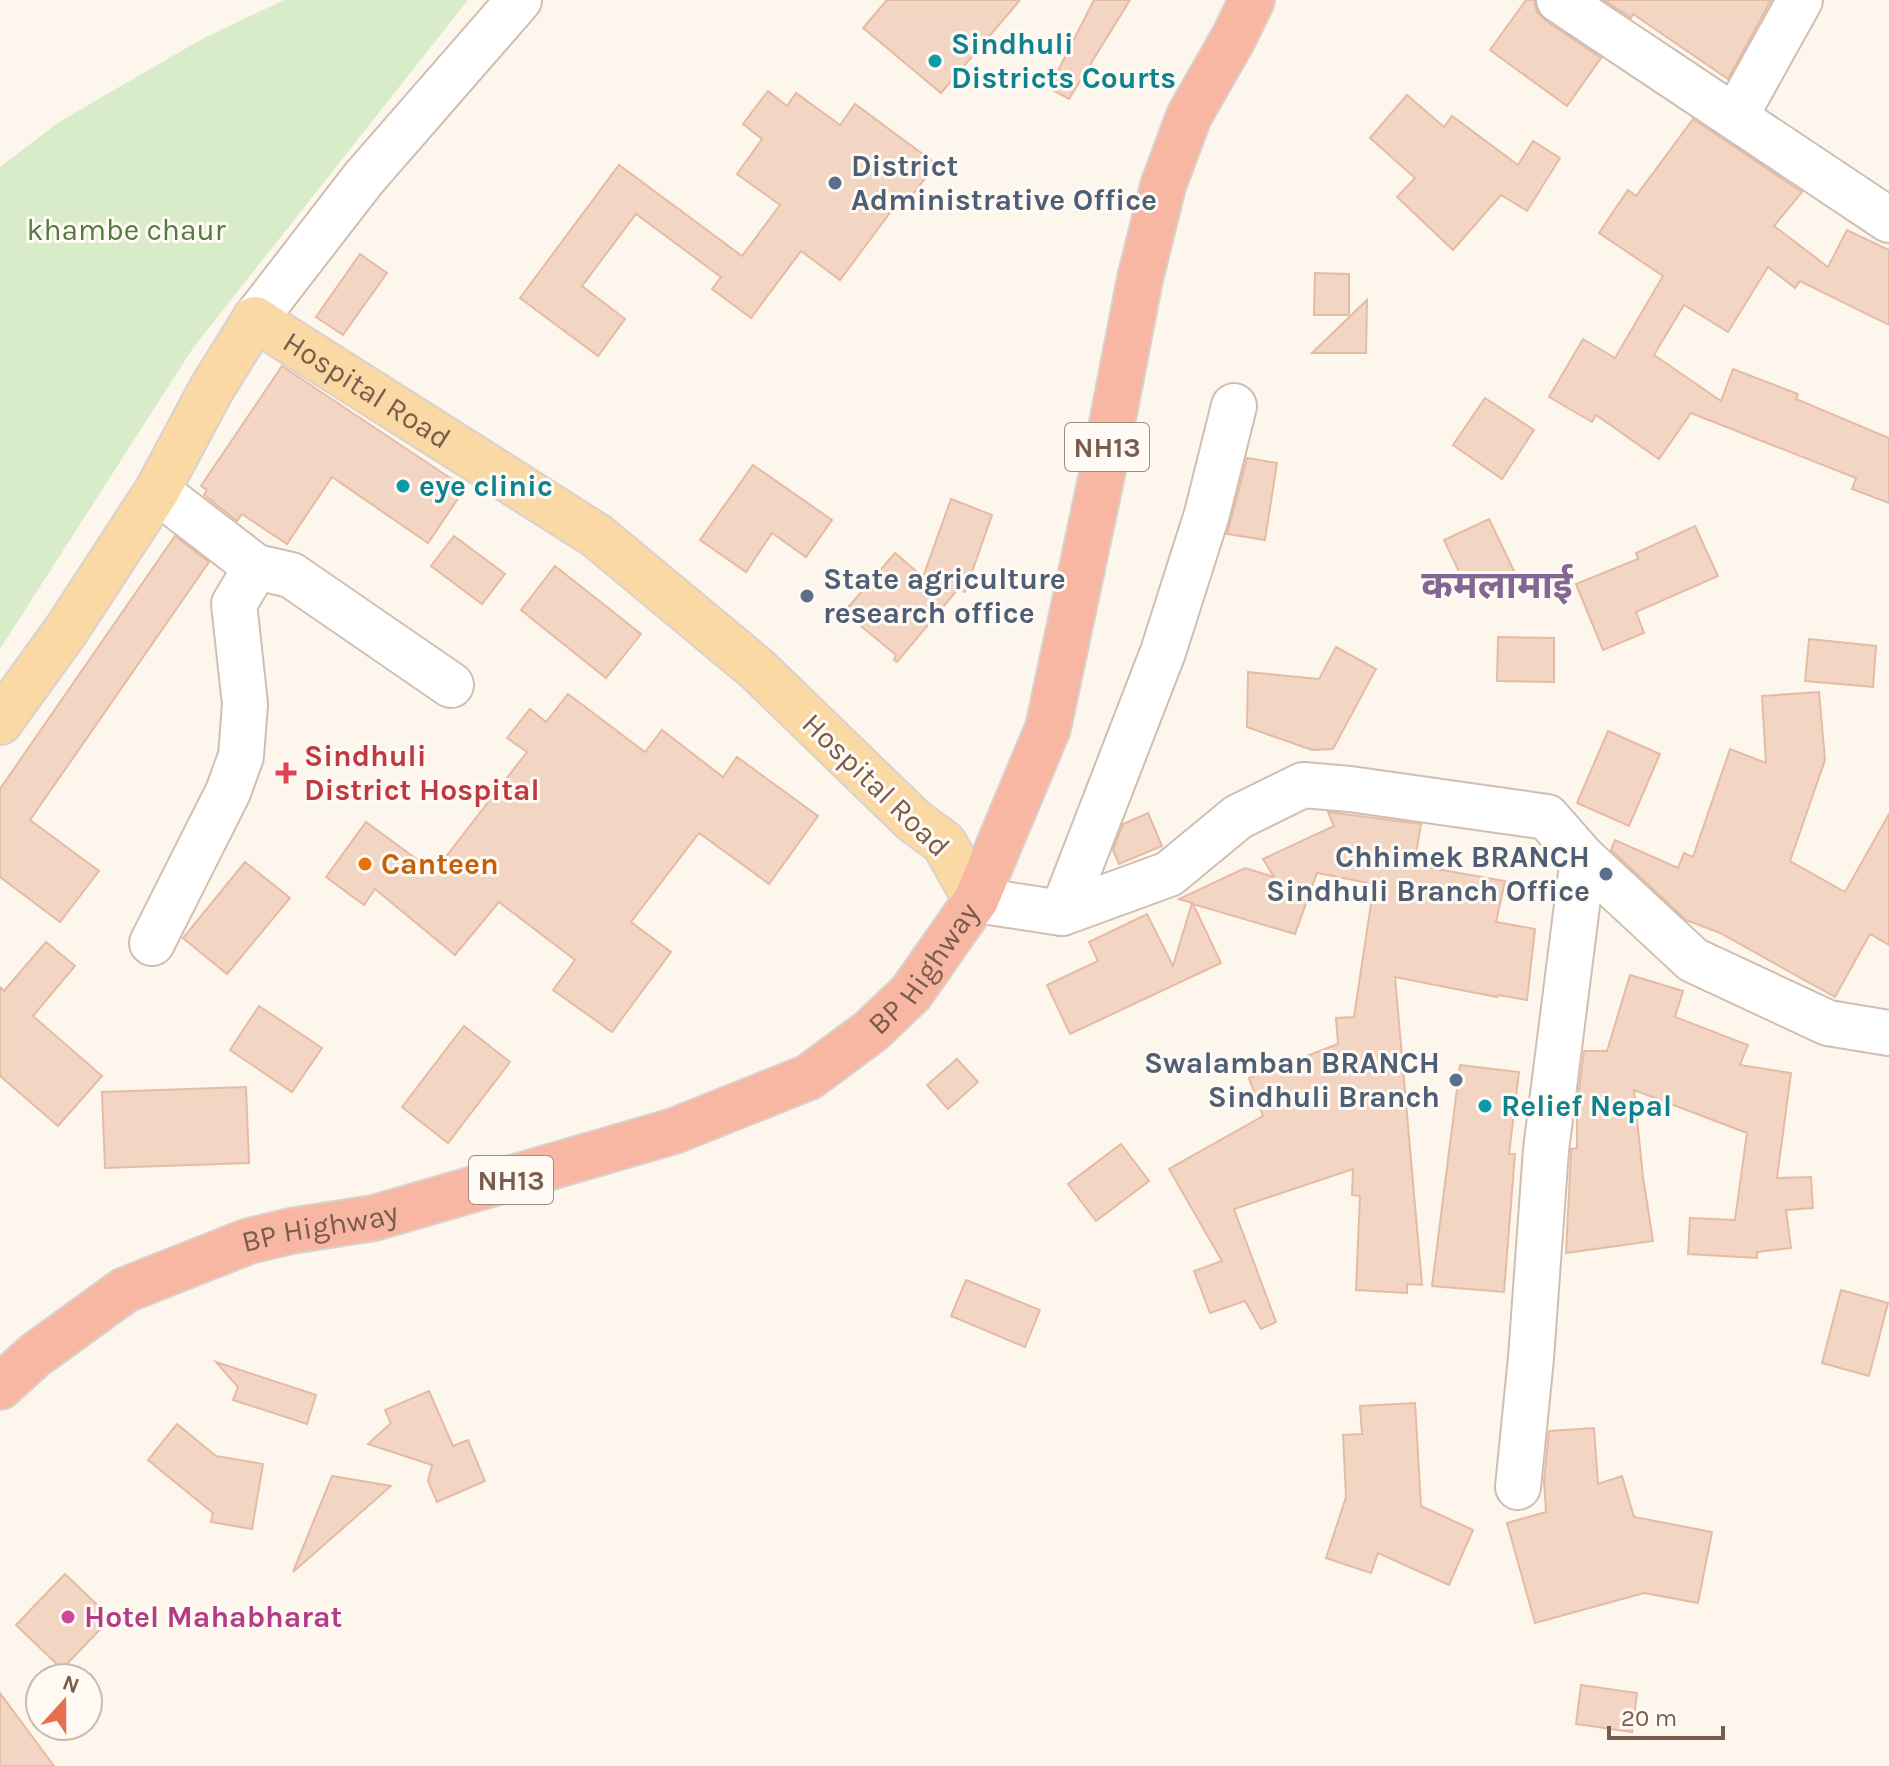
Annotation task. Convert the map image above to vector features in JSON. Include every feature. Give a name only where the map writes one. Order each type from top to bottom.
[{"type":"highway","name":"BP Highway","points":[[0,1387],[34,1356],[125,1290],[249,1241],[374,1218],[674,1131],[809,1077],[871,1031],[911,993],[976,900],[1048,728],[1140,279],[1163,186],[1189,116],[1252,0]]},
{"type":"main road","name":"Hospital Road","points":[[0,722],[67,629],[157,491],[212,388],[255,319],[597,536],[757,669],[914,821],[944,843],[976,900]]},
{"type":"street","points":[[255,319],[364,178],[519,0]]},
{"type":"street","points":[[1559,0],[1889,220]]},
{"type":"street","points":[[1735,117],[1800,0]]},
{"type":"street","points":[[1062,913],[1163,652],[1207,514],[1234,406]]},
{"type":"street","points":[[157,491],[256,567],[291,575],[451,685]]},
{"type":"street","points":[[152,943],[228,792],[241,756],[245,704],[234,604],[256,567]]},
{"type":"street","points":[[976,900],[1062,913],[1169,874],[1238,817],[1303,785],[1547,817],[1583,858],[1693,960],[1828,1023],[1889,1033]]},
{"type":"street","points":[[1518,1487],[1546,1150],[1583,858]]},
{"type":"green space","name":"khambe chaur","points":[[284,0],[468,0],[193,348],[0,649],[0,167],[59,122],[202,39]]},
{"type":"building","name":"Sindhuli Districts Courts","points":[[887,0],[1020,0],[941,93],[863,28]]},
{"type":"building","points":[[1094,0],[1130,0],[1069,99],[1049,88]]},
{"type":"building","points":[[1526,0],[1534,0],[1537,12],[1545,20],[1601,58],[1567,106],[1490,50]]},
{"type":"building","points":[[1604,0],[1771,0],[1728,79],[1633,14],[1631,18]]},
{"type":"building","points":[[768,91],[787,106],[796,93],[840,125],[855,104],[936,164],[901,210],[895,206],[840,280],[801,251],[751,318],[712,289],[721,277],[636,214],[582,286],[625,319],[598,356],[520,298],[619,165],[742,256],[780,205],[737,174],[762,139],[743,124]]},
{"type":"building","points":[[1407,95],[1444,127],[1452,116],[1518,165],[1533,141],[1560,158],[1527,211],[1501,195],[1453,250],[1397,197],[1415,178],[1370,138]]},
{"type":"building","points":[[1693,119],[1802,192],[1774,226],[1828,267],[1847,230],[1889,250],[1889,325],[1800,281],[1795,288],[1768,267],[1728,332],[1684,305],[1654,355],[1721,401],[1733,369],[1798,394],[1796,399],[1889,438],[1889,503],[1852,489],[1856,478],[1691,413],[1659,459],[1596,415],[1592,422],[1549,397],[1583,339],[1615,358],[1663,276],[1599,233],[1628,190],[1636,196]]},
{"type":"building","points":[[360,254],[387,273],[343,335],[316,317]]},
{"type":"building","points":[[1315,273],[1349,274],[1349,315],[1314,315]]},
{"type":"building","points":[[1367,300],[1366,353],[1312,353]]},
{"type":"building","points":[[282,366],[465,488],[428,543],[332,477],[287,544],[242,514],[237,521],[204,495],[207,490],[201,486]]},
{"type":"building","points":[[1485,398],[1534,430],[1502,479],[1453,445]]},
{"type":"building","points":[[1247,458],[1277,463],[1265,540],[1227,534]]},
{"type":"building","points":[[753,465],[832,520],[806,557],[772,533],[746,572],[700,540]]},
{"type":"building","points":[[951,499],[992,515],[965,592],[958,589],[897,662],[894,660],[896,655],[844,612],[895,553],[923,577]]},
{"type":"building","points":[[1489,519],[1515,573],[1470,595],[1444,540]]},
{"type":"building","points":[[1695,526],[1718,576],[1636,612],[1644,633],[1603,650],[1576,584],[1638,559],[1636,553]]},
{"type":"building","points":[[175,536],[209,562],[30,820],[99,871],[60,922],[0,877],[0,789]]},
{"type":"building","points":[[454,536],[505,574],[482,604],[431,566]]},
{"type":"building","points":[[555,566],[641,634],[606,678],[521,610]]},
{"type":"building","points":[[1498,637],[1554,638],[1554,682],[1497,681]]},
{"type":"building","points":[[1809,639],[1876,646],[1873,687],[1805,681]]},
{"type":"building","points":[[1336,647],[1376,669],[1333,749],[1312,750],[1247,727],[1248,672],[1319,679]]},
{"type":"building","points":[[1819,692],[1825,760],[1790,861],[1845,892],[1889,814],[1889,945],[1870,934],[1835,997],[1720,933],[1686,920],[1611,850],[1615,840],[1678,868],[1684,853],[1693,857],[1730,749],[1766,763],[1762,696]]},
{"type":"building","points":[[568,694],[645,752],[662,730],[723,777],[737,757],[818,816],[769,884],[699,833],[631,922],[671,952],[612,1032],[553,990],[575,960],[499,902],[455,955],[375,889],[364,905],[326,877],[366,822],[434,872],[527,752],[507,738],[530,709],[546,722]]},
{"type":"building","points":[[1608,731],[1660,754],[1629,826],[1577,803]]},
{"type":"building","points":[[1328,812],[1421,824],[1414,865],[1505,881],[1496,922],[1535,929],[1527,1000],[1395,977],[1422,1285],[1407,1284],[1407,1293],[1356,1290],[1360,1196],[1352,1195],[1353,1169],[1234,1209],[1276,1322],[1261,1329],[1245,1301],[1210,1313],[1194,1271],[1222,1261],[1169,1169],[1263,1116],[1249,1078],[1338,1044],[1336,1018],[1354,1017],[1374,884],[1317,873],[1295,934],[1193,904],[1221,963],[1070,1034],[1047,985],[1098,961],[1089,942],[1147,914],[1173,966],[1192,903],[1179,899],[1245,868],[1274,877],[1263,859],[1334,826]]},
{"type":"building","points":[[1148,813],[1162,846],[1119,864],[1113,850],[1123,824]]},
{"type":"building","points":[[245,862],[290,898],[227,974],[183,938]]},
{"type":"building","points":[[46,942],[75,966],[33,1016],[102,1076],[58,1126],[0,1076],[0,987],[4,991]]},
{"type":"building","points":[[1630,975],[1683,991],[1675,1017],[1748,1045],[1740,1065],[1791,1073],[1777,1178],[1811,1177],[1813,1208],[1786,1210],[1791,1248],[1757,1252],[1757,1258],[1688,1254],[1690,1218],[1735,1220],[1747,1133],[1634,1090],[1653,1241],[1566,1253],[1571,1149],[1577,1148],[1577,1104],[1584,1051],[1607,1051]]},
{"type":"building","points":[[259,1006],[322,1048],[292,1092],[230,1050]]},
{"type":"building","points":[[464,1026],[510,1062],[448,1143],[402,1107]]},
{"type":"building","points":[[957,1059],[978,1082],[948,1109],[927,1085]]},
{"type":"building","points":[[1460,1065],[1519,1072],[1509,1154],[1515,1154],[1504,1292],[1432,1286]]},
{"type":"building","points":[[246,1087],[249,1163],[105,1168],[102,1092]]},
{"type":"building","points":[[1121,1144],[1149,1181],[1096,1221],[1068,1184]]},
{"type":"building","points":[[966,1280],[1040,1310],[1025,1347],[951,1316]]},
{"type":"building","points":[[1841,1290],[1888,1303],[1869,1376],[1822,1363]]},
{"type":"building","points":[[216,1362],[316,1395],[307,1424],[233,1400],[238,1387]]},
{"type":"building","points":[[429,1391],[453,1446],[468,1440],[485,1481],[437,1502],[428,1481],[432,1465],[368,1444],[391,1423],[385,1410]]},
{"type":"building","points":[[1415,1403],[1421,1506],[1473,1530],[1449,1585],[1378,1553],[1371,1573],[1326,1558],[1346,1497],[1343,1435],[1362,1434],[1360,1406]]},
{"type":"building","points":[[177,1424],[216,1456],[263,1464],[252,1529],[211,1522],[213,1513],[148,1460]]},
{"type":"building","points":[[1594,1428],[1598,1484],[1622,1476],[1634,1517],[1712,1532],[1698,1603],[1644,1593],[1535,1623],[1507,1523],[1546,1512],[1544,1481],[1549,1431]]},
{"type":"building","points":[[332,1476],[391,1486],[293,1572]]},
{"type":"building","points":[[65,1574],[111,1618],[69,1662],[55,1662],[16,1625]]},
{"type":"building","points":[[1581,1685],[1637,1693],[1632,1732],[1576,1724]]},
{"type":"building","points":[[0,1693],[24,1725],[24,1742],[36,1742],[54,1766],[0,1766]]},
{"type":"place","name":"Sindhuli Districts Courts","points":[[935,61]]},
{"type":"place","name":"District Administrative Office","points":[[835,183]]},
{"type":"place","name":"eye clinic","points":[[403,486]]},
{"type":"place","name":"State agriculture research office","points":[[807,596]]},
{"type":"place","name":"Sindhuli District Hospital","points":[[286,773]]},
{"type":"place","name":"Canteen","points":[[365,864]]},
{"type":"place","name":"Chhimek BRANCH Sindhuli Branch Office","points":[[1606,874]]},
{"type":"place","name":"Swalamban BRANCH Sindhuli Branch","points":[[1456,1080]]},
{"type":"place","name":"Relief Nepal","points":[[1485,1106]]},
{"type":"place","name":"Hotel Mahabharat","points":[[68,1617]]},
{"type":"district","name":"कमलामाई","points":[[1497,585]]}]
